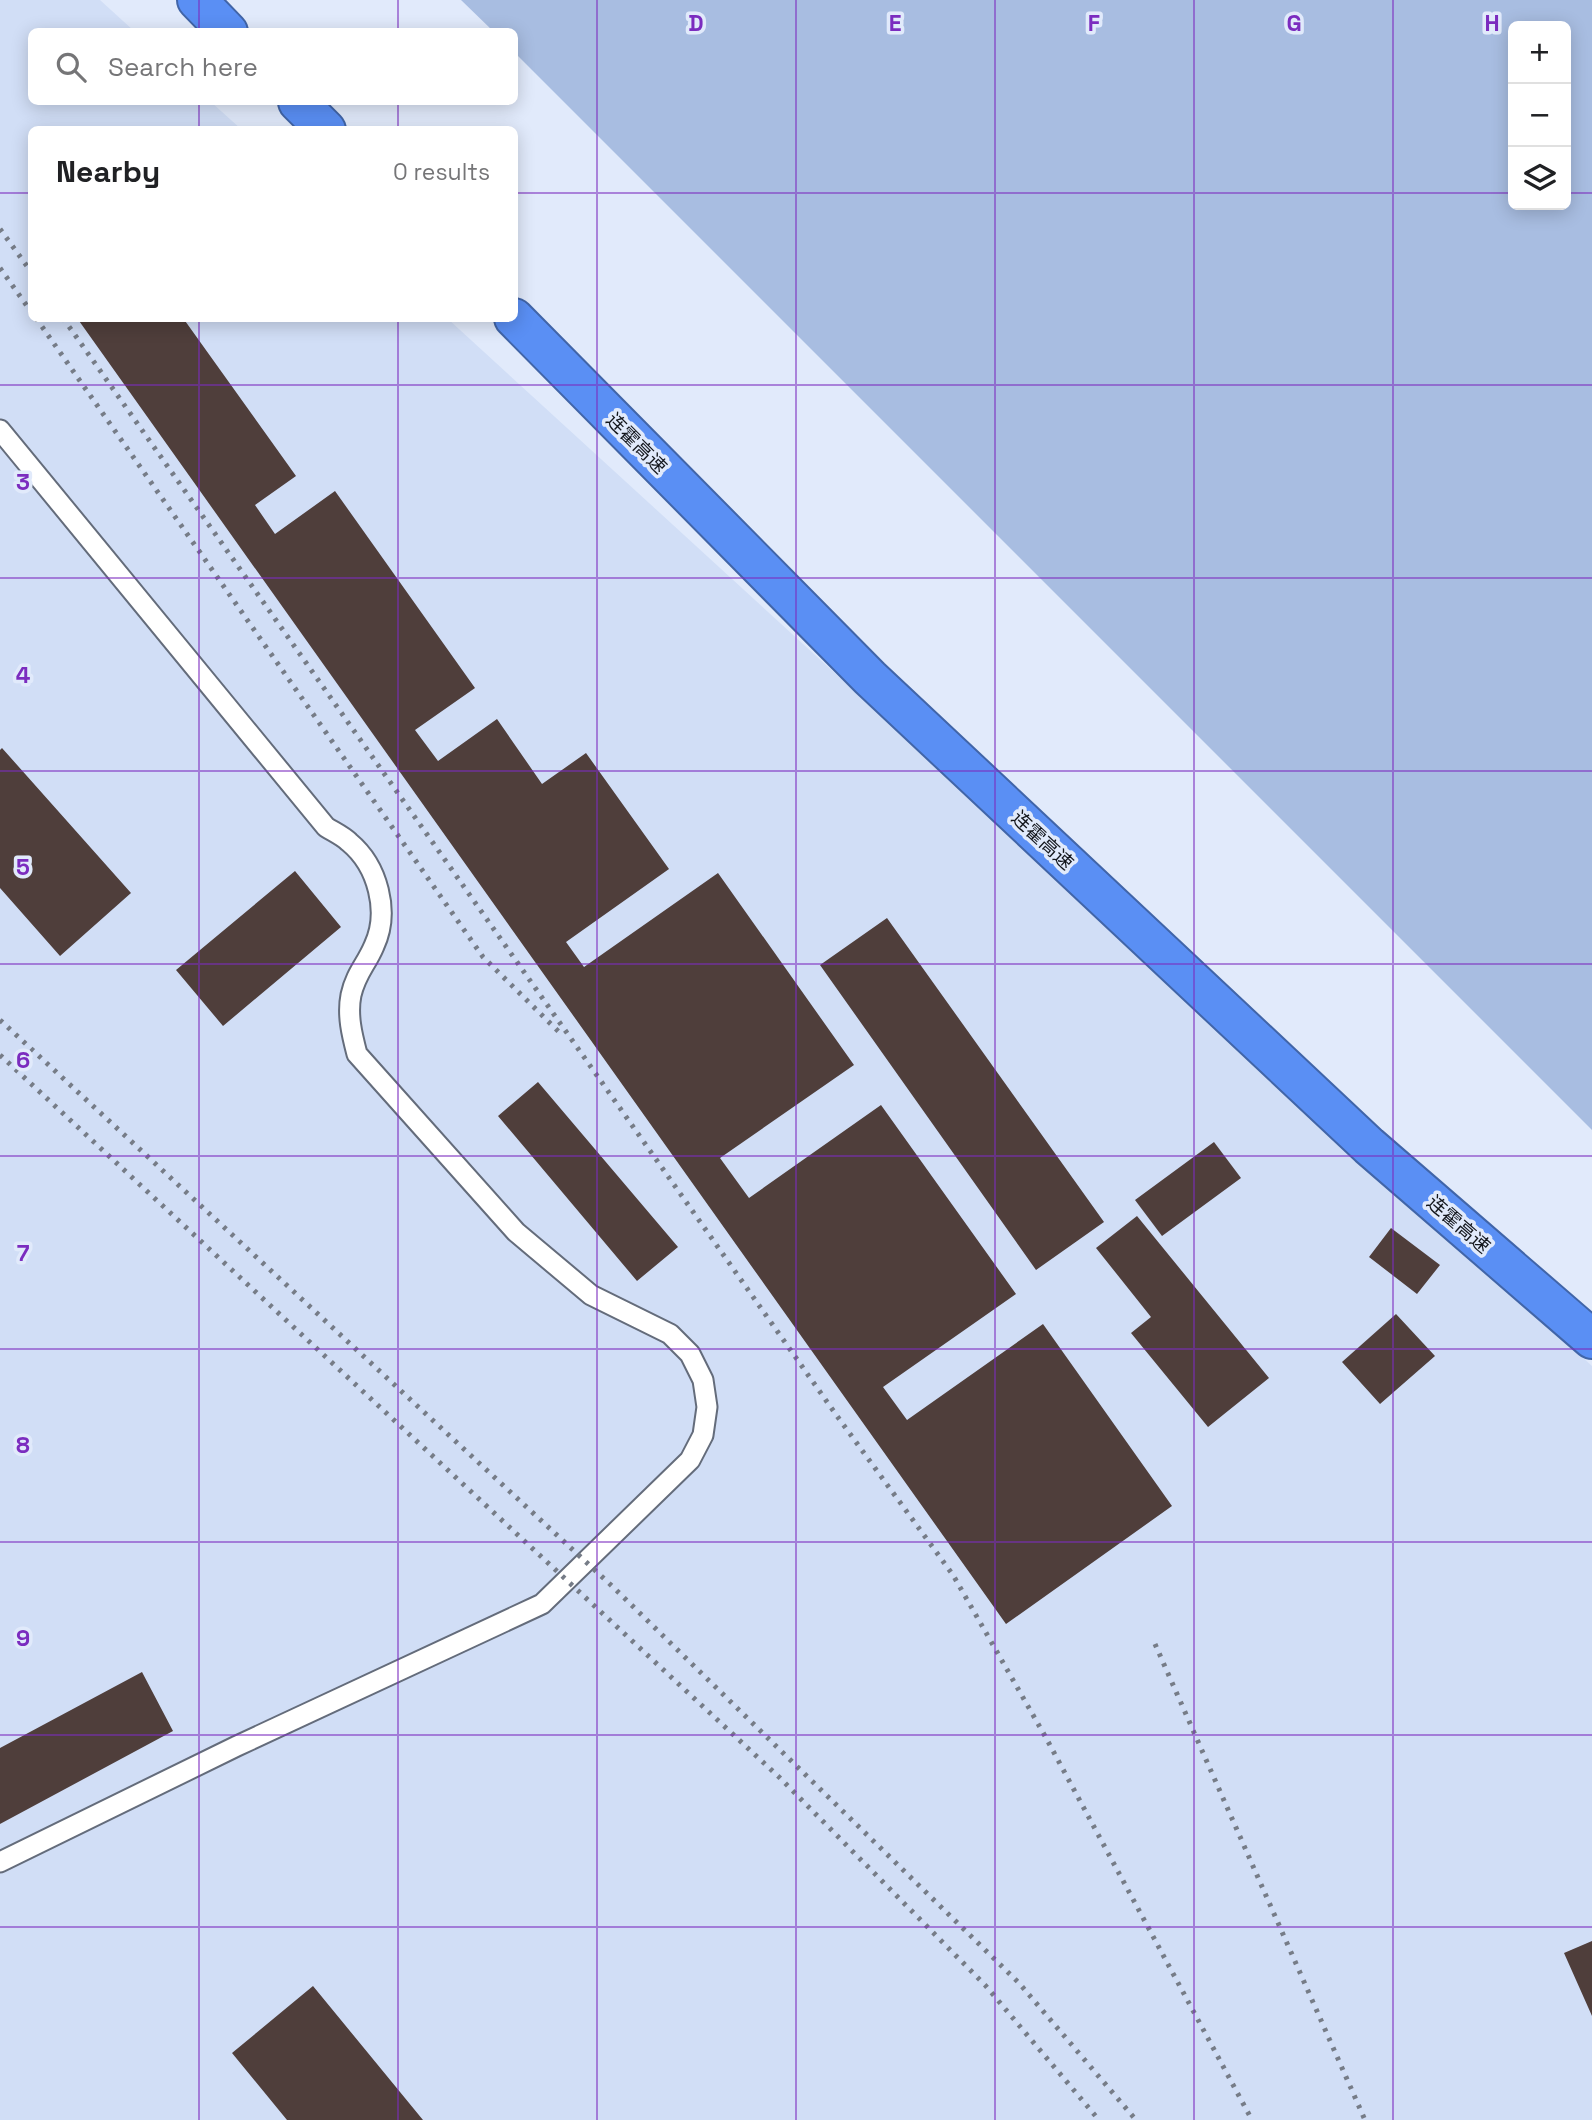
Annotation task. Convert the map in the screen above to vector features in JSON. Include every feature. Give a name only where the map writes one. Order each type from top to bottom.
[{"type":"highway","points":[[197,0],[225,28]]},
{"type":"highway","points":[[301,105],[322,126]]},
{"type":"highway","name":"连霍高速","points":[[518,322],[870,678],[1368,1146],[1592,1339]]},
{"type":"lane","points":[[0,430],[326,827],[350,842],[368,864],[379,890],[382,918],[375,945],[359,970],[351,997],[349,1026],[357,1054],[516,1232],[592,1295],[670,1334],[690,1354],[702,1380],[707,1407],[703,1435],[690,1460],[542,1604],[237,1746],[0,1861]]},
{"type":"shaded area","points":[[0,0],[100,0],[131,28],[28,28],[28,105],[214,105],[238,126],[28,126],[28,322],[451,322],[1592,1366],[1592,2120],[0,2120]]},
{"type":"shaded area","points":[[461,0],[1592,0],[1592,1130],[518,56],[518,28],[490,28]]},
{"type":"building","points":[[80,322],[186,322],[296,476],[255,505],[275,534],[335,491],[475,688],[415,730],[438,761],[497,719],[542,784],[586,753],[669,869],[566,942],[584,967],[718,873],[854,1065],[720,1158],[749,1198],[881,1105],[1016,1294],[883,1387],[907,1420],[1043,1324],[1172,1506],[1006,1624]]},
{"type":"building","points":[[2,748],[131,893],[60,956],[0,888]]},
{"type":"building","points":[[295,871],[341,927],[223,1026],[176,970]]},
{"type":"building","points":[[887,918],[1104,1222],[1036,1270],[820,965]]},
{"type":"building","points":[[538,1082],[678,1247],[637,1281],[498,1116]]},
{"type":"building","points":[[1214,1142],[1241,1178],[1162,1236],[1135,1200]]},
{"type":"building","points":[[1137,1216],[1269,1378],[1208,1427],[1131,1333],[1151,1317],[1096,1248]]},
{"type":"building","points":[[1391,1228],[1440,1265],[1417,1294],[1369,1257]]},
{"type":"building","points":[[1396,1314],[1435,1356],[1380,1404],[1342,1362]]},
{"type":"building","points":[[142,1672],[173,1731],[0,1824],[0,1748]]},
{"type":"building","points":[[1592,1941],[1592,2016],[1564,1953]]},
{"type":"building","points":[[313,1986],[423,2120],[287,2120],[232,2053]]},
{"type":"railway","points":[[0,229],[28,268]]},
{"type":"railway","points":[[0,268],[28,307]]},
{"type":"railway","points":[[39,322],[483,957],[561,1034]]},
{"type":"railway","points":[[66,322],[837,1416],[953,1575],[1045,1736],[1252,2120]]},
{"type":"railway","points":[[0,1020],[612,1586],[1019,1983],[1136,2120]]},
{"type":"railway","points":[[0,1055],[779,1777],[985,1985],[1099,2120]]},
{"type":"railway","points":[[1155,1644],[1365,2120]]}]
